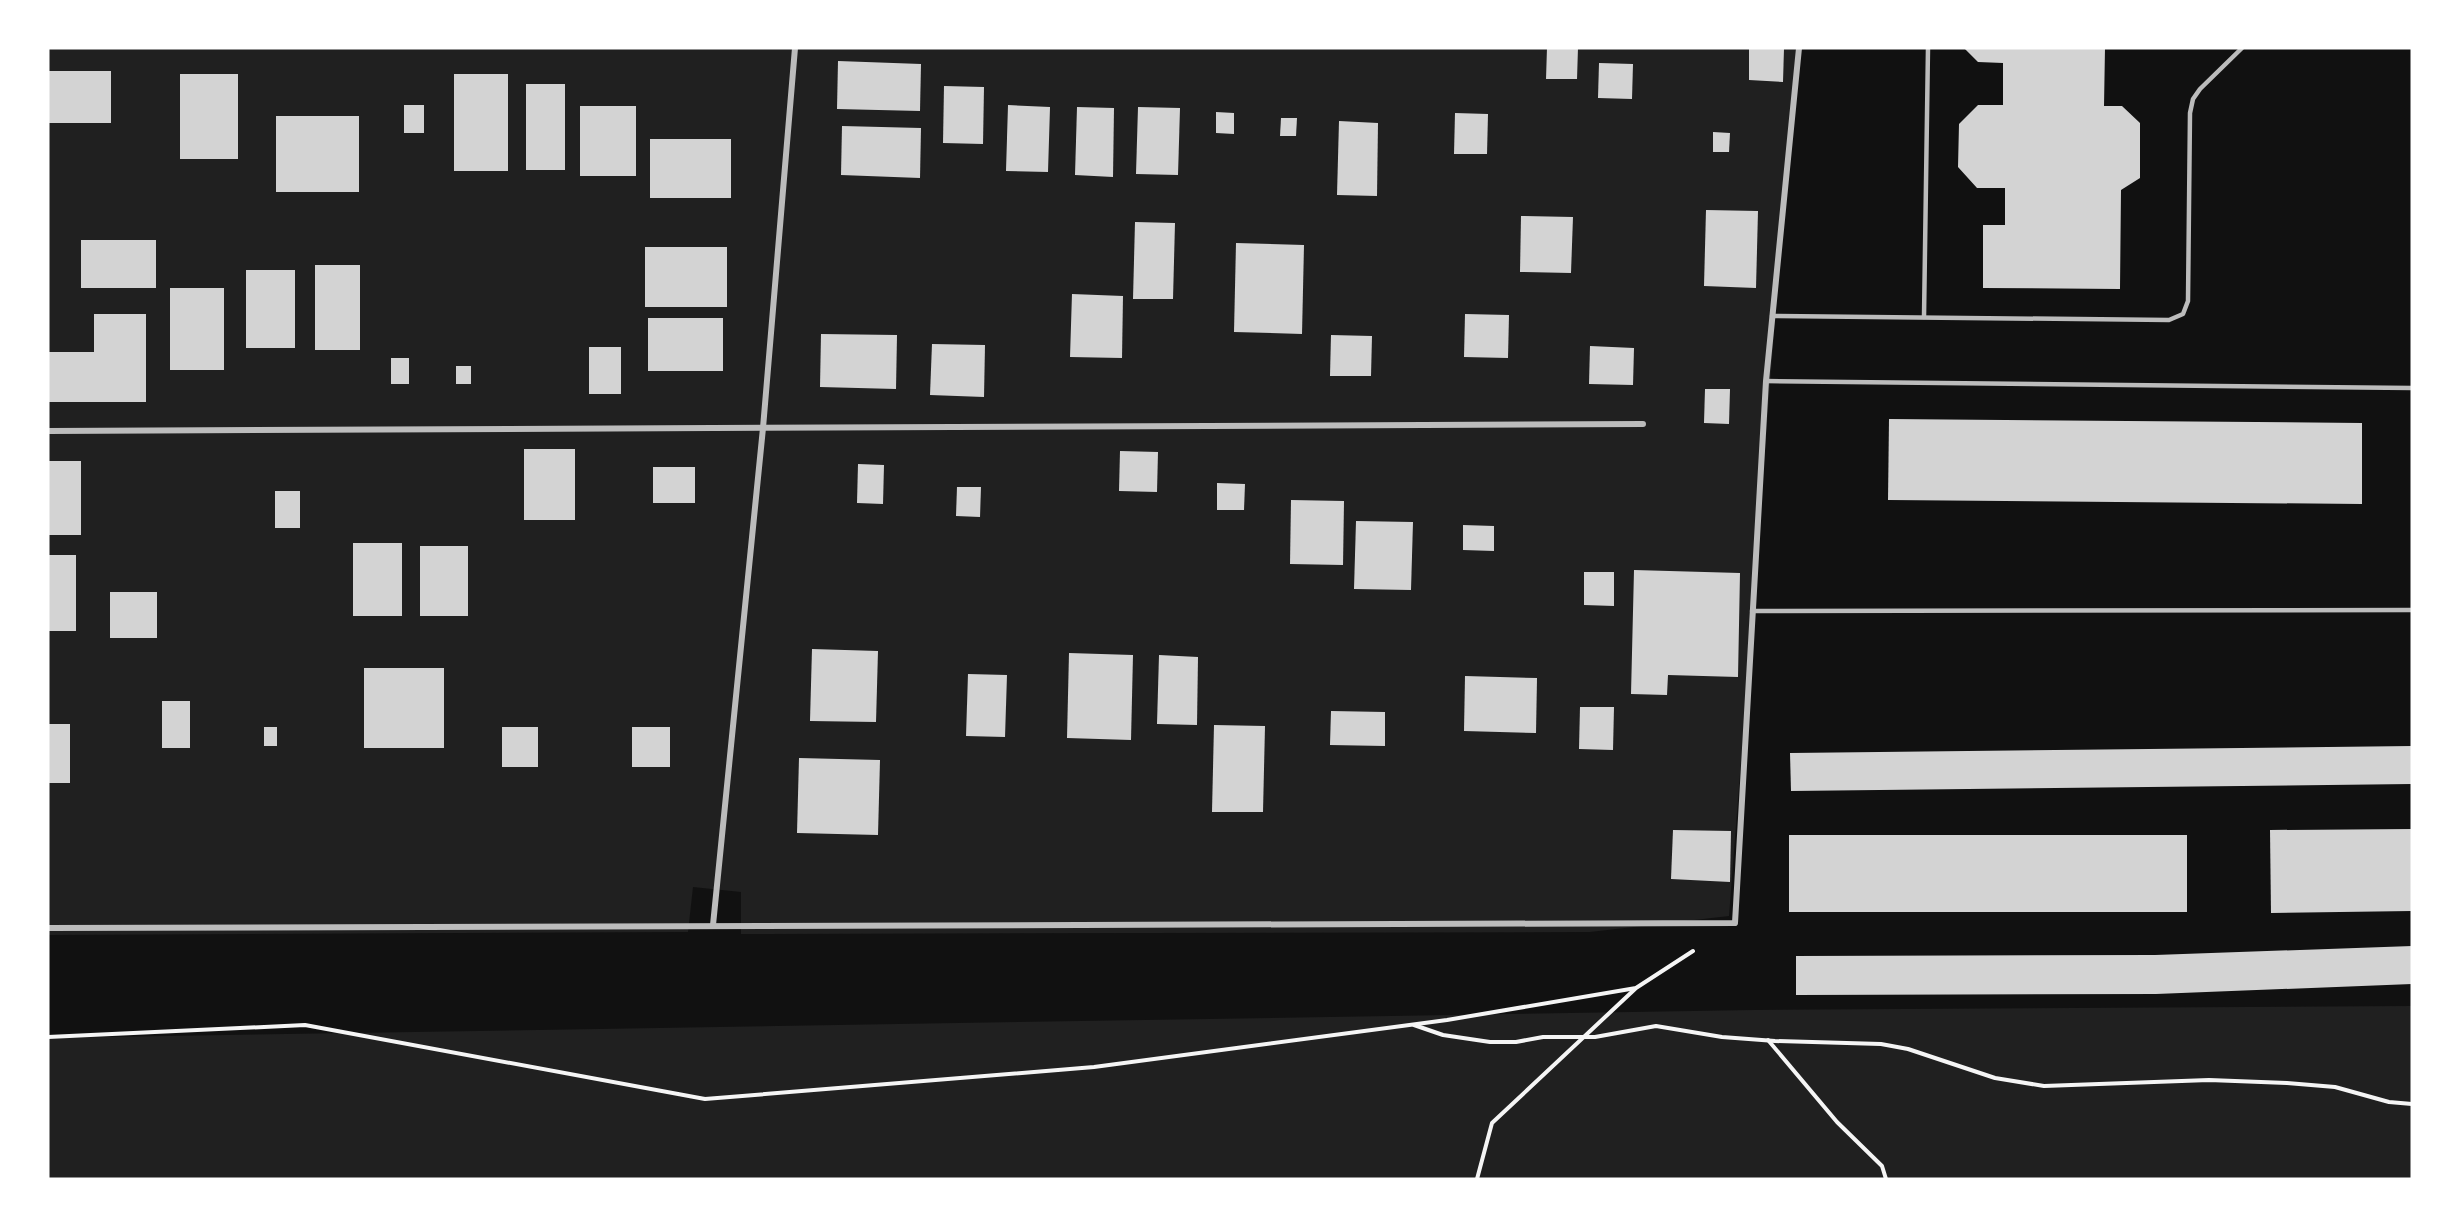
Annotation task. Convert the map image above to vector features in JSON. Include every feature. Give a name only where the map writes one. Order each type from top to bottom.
[{"type":"street","points":[[713,925],[763,428],[795,48]]},
{"type":"street","points":[[48,928],[1735,923],[1766,381],[1799,48]]},
{"type":"street","points":[[48,431],[1643,424]]},
{"type":"lane","points":[[1924,317],[1928,48]]},
{"type":"lane","points":[[1772,316],[2169,320],[2183,314],[2188,301],[2190,113],[2193,99],[2242,48]]},
{"type":"lane","points":[[1766,381],[2412,388]]},
{"type":"lane","points":[[1752,611],[2412,610]]},
{"type":"path","points":[[1477,1179],[1492,1123],[1636,988],[1695,949]]},
{"type":"path","points":[[48,1037],[305,1025],[705,1099],[1094,1067],[1414,1024],[1636,988]]},
{"type":"path","points":[[1414,1024],[1465,1040],[1516,1042],[1543,1037],[1594,1037],[1656,1026],[1722,1037],[1881,1044],[1908,1049],[1995,1078],[2044,1086],[2209,1080],[2253,1081],[2335,1087],[2390,1102],[2412,1104]]},
{"type":"path","points":[[1768,1040],[1837,1122],[1882,1166],[1886,1179]]},
{"type":"shaded area","points":[[48,48],[1796,48],[1729,916],[1590,932],[741,934],[741,892],[693,887],[688,932],[48,935]]},
{"type":"shaded area","points":[[2412,1006],[2412,1179],[48,1179],[48,1038],[1754,1010]]},
{"type":"building","points":[[1547,48],[1578,48],[1577,79],[1546,79]]},
{"type":"building","points":[[1749,48],[1784,48],[1783,82],[1749,80]]},
{"type":"building","points":[[1964,48],[2105,48],[2104,106],[2122,106],[2140,123],[2140,178],[2121,190],[2120,289],[1983,288],[1983,225],[2005,225],[2005,188],[1977,188],[1958,167],[1959,124],[1978,105],[2003,105],[2003,63],[1978,62]]},
{"type":"building","points":[[838,61],[921,64],[920,111],[837,109]]},
{"type":"building","points":[[1599,63],[1633,64],[1632,99],[1598,98]]},
{"type":"building","points":[[48,71],[111,71],[111,123],[48,123]]},
{"type":"building","points":[[180,74],[238,74],[238,159],[180,159]]},
{"type":"building","points":[[454,74],[508,74],[508,171],[454,171]]},
{"type":"building","points":[[526,84],[565,84],[565,170],[526,170]]},
{"type":"building","points":[[944,86],[984,87],[983,144],[943,143]]},
{"type":"building","points":[[404,105],[424,105],[424,133],[404,133]]},
{"type":"building","points":[[1008,105],[1050,107],[1048,172],[1006,171]]},
{"type":"building","points":[[580,106],[636,106],[636,176],[580,176]]},
{"type":"building","points":[[1077,107],[1114,108],[1113,177],[1075,175]]},
{"type":"building","points":[[1138,107],[1180,108],[1178,175],[1136,174]]},
{"type":"building","points":[[1216,112],[1234,113],[1234,134],[1216,133]]},
{"type":"building","points":[[1455,113],[1488,114],[1487,154],[1454,154]]},
{"type":"building","points":[[276,116],[359,116],[359,192],[276,192]]},
{"type":"building","points":[[1281,118],[1297,118],[1296,136],[1280,136]]},
{"type":"building","points":[[1339,121],[1378,123],[1377,196],[1337,195]]},
{"type":"building","points":[[842,126],[921,128],[920,178],[841,175]]},
{"type":"building","points":[[1713,132],[1730,133],[1729,152],[1713,152]]},
{"type":"building","points":[[650,139],[731,139],[731,198],[650,198]]},
{"type":"building","points":[[1706,210],[1758,211],[1756,288],[1704,286]]},
{"type":"building","points":[[1521,216],[1573,217],[1571,273],[1520,272]]},
{"type":"building","points":[[1135,222],[1175,223],[1173,299],[1133,299]]},
{"type":"building","points":[[81,240],[156,240],[156,288],[81,288]]},
{"type":"building","points":[[1236,243],[1304,245],[1302,334],[1234,332]]},
{"type":"building","points":[[645,247],[727,247],[727,307],[645,307]]},
{"type":"building","points":[[315,265],[360,265],[360,350],[315,350]]},
{"type":"building","points":[[246,270],[295,270],[295,348],[246,348]]},
{"type":"building","points":[[170,288],[224,288],[224,370],[170,370]]},
{"type":"building","points":[[1072,294],[1123,296],[1122,358],[1070,357]]},
{"type":"building","points":[[94,314],[146,314],[146,402],[48,402],[48,352],[94,352]]},
{"type":"building","points":[[1465,314],[1509,315],[1508,358],[1464,357]]},
{"type":"building","points":[[648,318],[723,318],[723,371],[648,371]]},
{"type":"building","points":[[821,334],[897,335],[896,389],[820,387]]},
{"type":"building","points":[[1331,335],[1372,336],[1371,376],[1330,376]]},
{"type":"building","points":[[932,344],[985,345],[984,397],[930,395]]},
{"type":"building","points":[[1590,346],[1634,348],[1633,385],[1589,384]]},
{"type":"building","points":[[589,347],[621,347],[621,394],[589,394]]},
{"type":"building","points":[[391,358],[409,358],[409,384],[391,384]]},
{"type":"building","points":[[456,366],[471,366],[471,384],[456,384]]},
{"type":"building","points":[[1705,389],[1730,389],[1729,424],[1704,423]]},
{"type":"building","points":[[1889,419],[2362,423],[2362,504],[1888,500]]},
{"type":"building","points":[[524,449],[575,449],[575,520],[524,520]]},
{"type":"building","points":[[1120,451],[1158,452],[1157,492],[1119,491]]},
{"type":"building","points":[[48,461],[81,461],[81,535],[48,535]]},
{"type":"building","points":[[858,464],[884,465],[883,504],[857,503]]},
{"type":"building","points":[[653,467],[695,467],[695,503],[653,503]]},
{"type":"building","points":[[1217,483],[1245,484],[1244,510],[1217,510]]},
{"type":"building","points":[[957,487],[981,487],[980,517],[956,516]]},
{"type":"building","points":[[275,491],[300,491],[300,528],[275,528]]},
{"type":"building","points":[[1291,500],[1344,501],[1343,565],[1290,564]]},
{"type":"building","points":[[1356,521],[1413,522],[1411,590],[1354,589]]},
{"type":"building","points":[[1463,525],[1494,526],[1494,551],[1463,550]]},
{"type":"building","points":[[353,543],[402,543],[402,616],[353,616]]},
{"type":"building","points":[[420,546],[468,546],[468,616],[420,616]]},
{"type":"building","points":[[48,555],[76,555],[76,631],[48,631]]},
{"type":"building","points":[[1634,570],[1740,573],[1738,677],[1668,675],[1667,695],[1631,694]]},
{"type":"building","points":[[1584,572],[1614,572],[1614,606],[1584,605]]},
{"type":"building","points":[[110,592],[157,592],[157,638],[110,638]]},
{"type":"building","points":[[812,649],[878,651],[876,722],[810,721]]},
{"type":"building","points":[[1069,653],[1133,655],[1131,740],[1067,738]]},
{"type":"building","points":[[1159,655],[1198,657],[1197,725],[1157,724]]},
{"type":"building","points":[[364,668],[444,668],[444,748],[364,748]]},
{"type":"building","points":[[968,674],[1007,675],[1005,737],[966,736]]},
{"type":"building","points":[[1465,676],[1537,678],[1536,733],[1464,731]]},
{"type":"building","points":[[162,701],[190,701],[190,748],[162,748]]},
{"type":"building","points":[[1580,707],[1614,707],[1613,750],[1579,749]]},
{"type":"building","points":[[1331,711],[1385,712],[1385,746],[1330,745]]},
{"type":"building","points":[[48,724],[70,724],[70,783],[48,783]]},
{"type":"building","points":[[1214,725],[1265,726],[1263,812],[1212,812]]},
{"type":"building","points":[[264,727],[277,727],[277,746],[264,746]]},
{"type":"building","points":[[502,727],[538,727],[538,767],[502,767]]},
{"type":"building","points":[[632,727],[670,727],[670,767],[632,767]]},
{"type":"building","points":[[2412,746],[2412,784],[1791,791],[1790,753]]},
{"type":"building","points":[[799,758],[880,760],[878,835],[797,833]]},
{"type":"building","points":[[2412,829],[2412,911],[2271,913],[2270,830]]},
{"type":"building","points":[[1673,830],[1731,831],[1730,882],[1671,879]]},
{"type":"building","points":[[1789,835],[2187,835],[2187,912],[1789,912]]},
{"type":"building","points":[[2412,946],[2412,984],[2156,994],[1796,995],[1796,956],[2155,955]]}]
